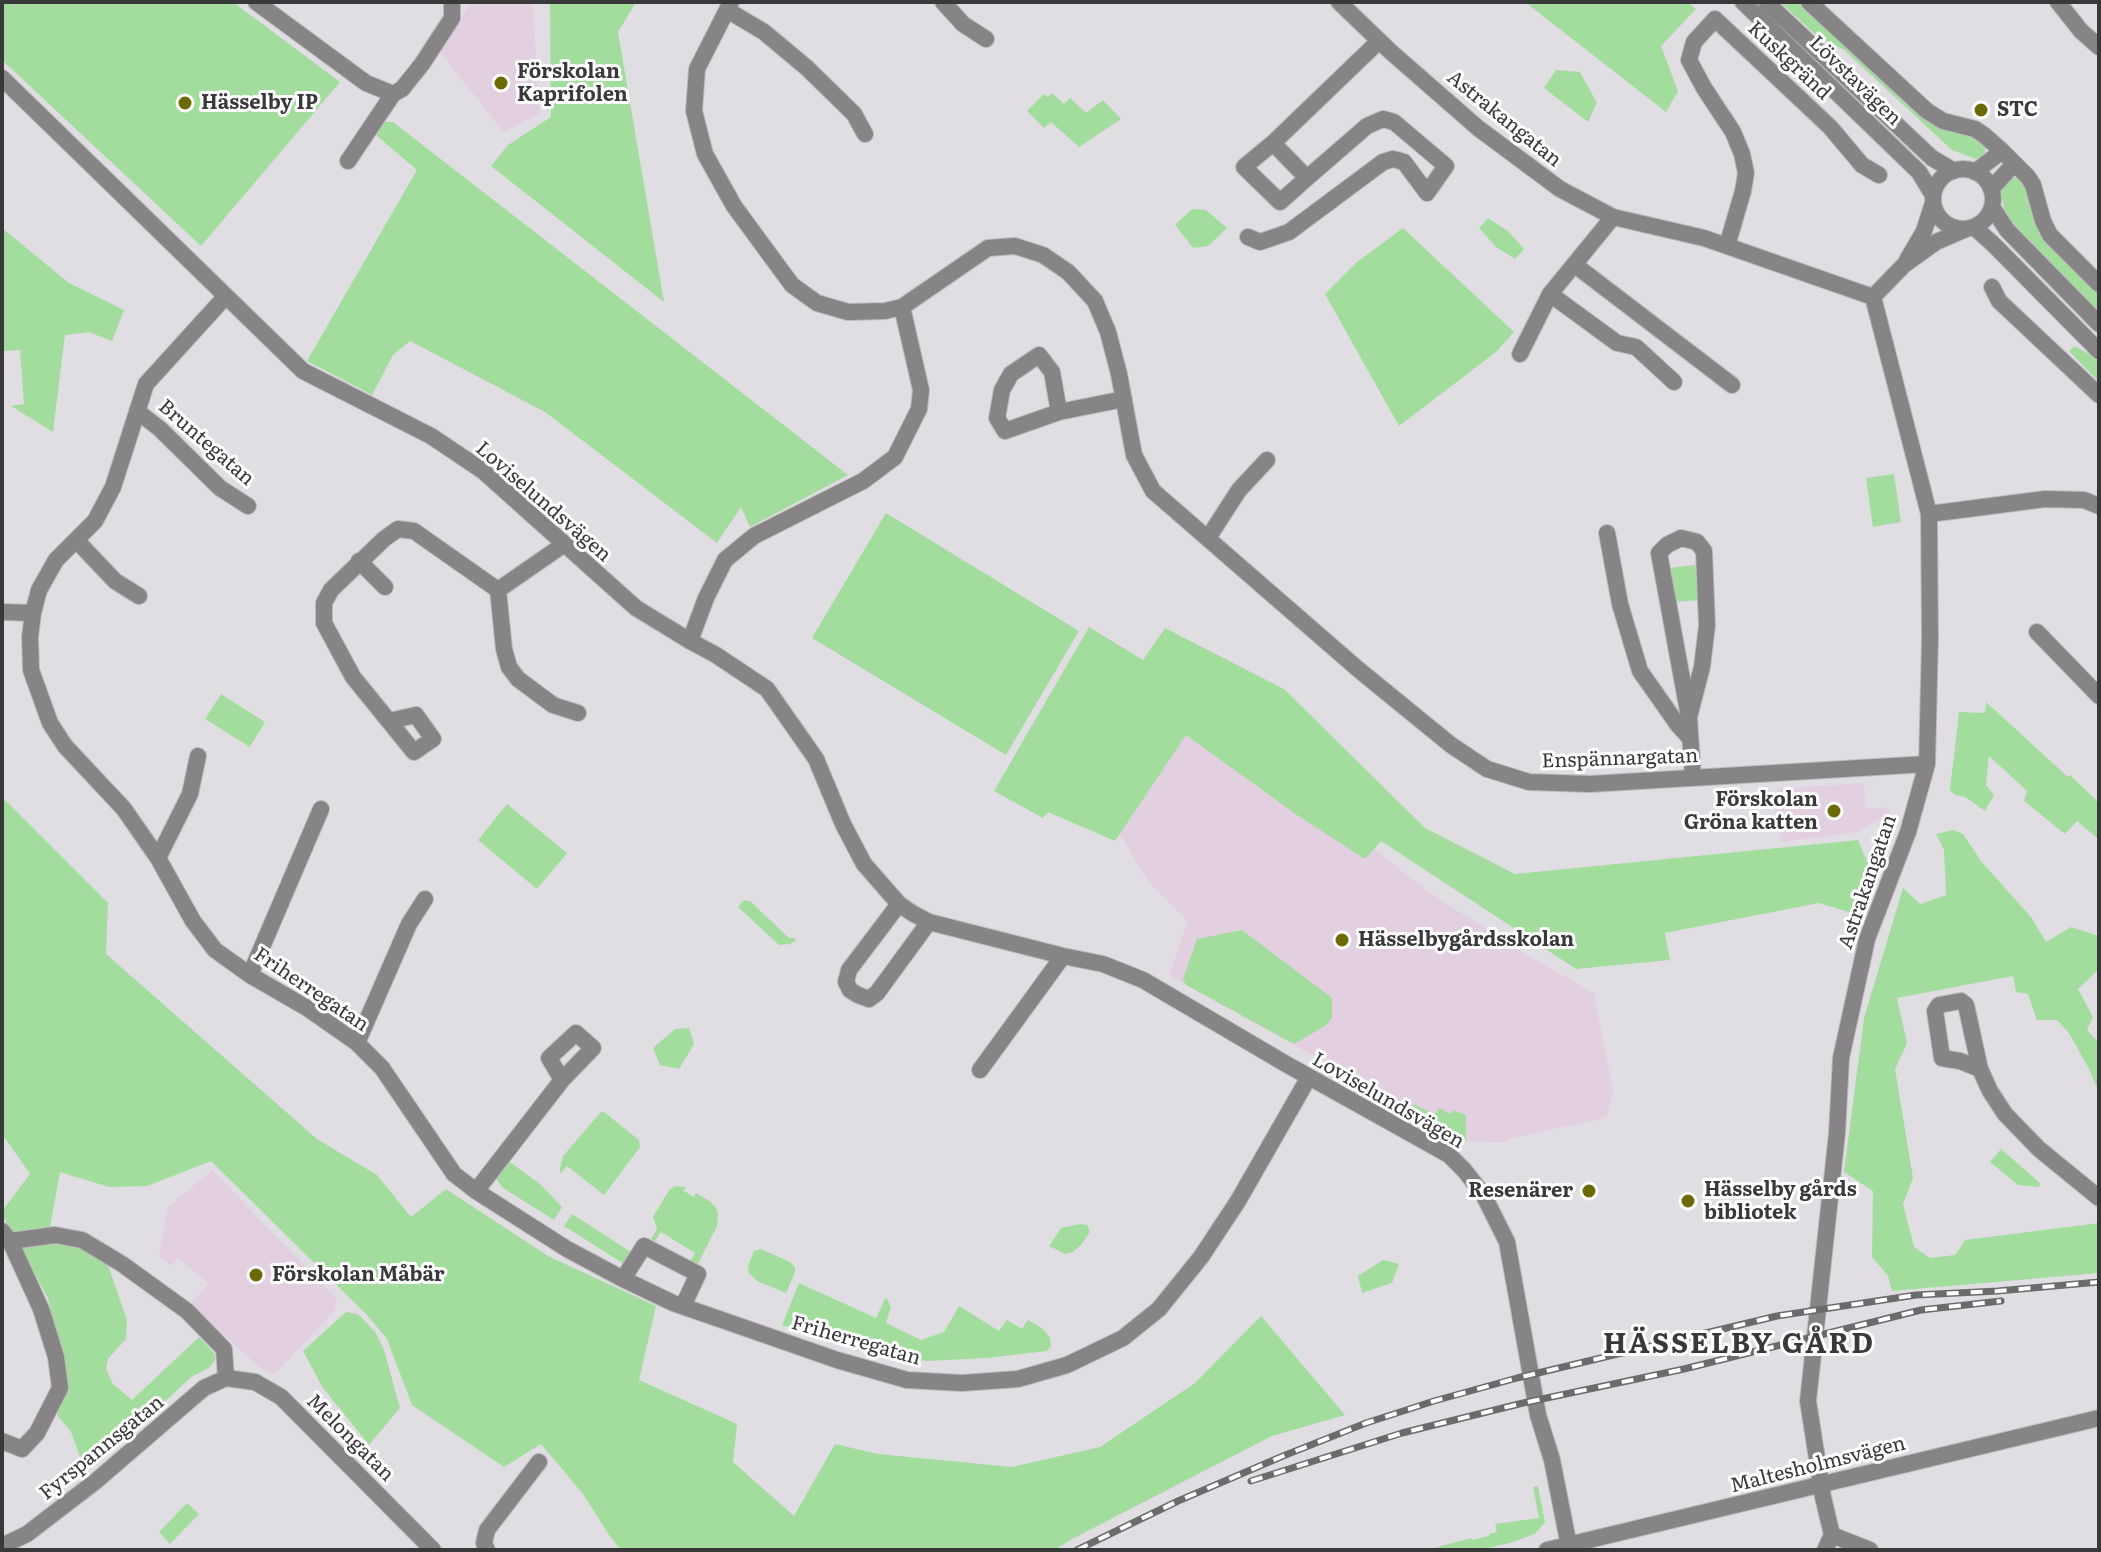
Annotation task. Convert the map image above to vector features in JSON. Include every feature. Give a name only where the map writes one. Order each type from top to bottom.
[{"type":"street","points":[[256,2],[366,83],[393,94]]},
{"type":"street","points":[[348,161],[393,94],[402,89],[422,64],[452,18],[452,2]]},
{"type":"street","points":[[943,2],[963,24],[986,39]]},
{"type":"street","name":"Astrakangatan","points":[[1339,2],[1478,128],[1560,189],[1613,217],[1704,238],[1873,297],[1929,514],[1927,764],[1908,832],[1867,939],[1841,1058],[1837,1133],[1808,1401],[1828,1542]]},
{"type":"street","name":"Lövstavägen","points":[[1743,2],[1919,172],[1939,218],[1945,224],[1954,228],[1969,228],[1993,244],[2099,351]]},
{"type":"street","name":"Lövstavägen","points":[[1766,2],[1932,158],[1954,171]]},
{"type":"street","points":[[1809,2],[1927,111],[1943,121],[1975,129],[2002,151],[2033,185],[2050,235],[2099,284]]},
{"type":"street","points":[[2058,2],[2081,31],[2099,47]]},
{"type":"street","points":[[690,641],[725,560],[754,536],[863,481],[895,457],[919,409],[921,390],[902,307],[885,311],[848,312],[817,303],[792,285],[734,206],[705,154],[694,111],[697,69],[729,6],[807,68],[854,114],[865,134]]},
{"type":"street","name":"Kuskgränd","points":[[1727,246],[1746,173],[1733,132],[1689,60],[1694,42],[1715,19],[1830,127],[1862,165],[1879,175]]},
{"type":"street","points":[[1248,237],[1260,242],[1289,232],[1383,162],[1393,159],[1404,162],[1427,193],[1446,166],[1394,122],[1383,119],[1367,126],[1280,202],[1244,167],[1379,41]]},
{"type":"street","name":"Loviselundsvägen","points":[[2,78],[303,371],[431,436],[483,471],[636,608],[767,689],[816,759],[843,824],[864,864],[899,904],[937,924],[1103,964],[1143,980],[1449,1155],[1483,1194],[1507,1242],[1538,1415],[1552,1460],[1569,1546]]},
{"type":"street","points":[[1273,143],[1307,178]]},
{"type":"street","points":[[1975,172],[2002,151]]},
{"type":"street","points":[[1991,189],[2014,164]]},
{"type":"street","points":[[1873,297],[1904,265],[1936,242],[1988,216],[1992,207],[1991,189],[1987,182],[1975,172],[1961,169],[1944,176],[1936,185],[1924,231],[1904,265]]},
{"type":"street","points":[[1992,207],[2007,230],[2099,324]]},
{"type":"street","points":[[1520,354],[1550,294],[1613,217]]},
{"type":"street","name":"Enspännargatan","points":[[902,307],[988,248],[1015,246],[1043,255],[1068,272],[1095,301],[1108,332],[1134,455],[1153,491],[1359,670],[1451,745],[1487,769],[1529,782],[1590,784],[1927,764]]},
{"type":"street","points":[[1575,265],[1732,385]]},
{"type":"street","points":[[1992,287],[1999,301],[2099,395]]},
{"type":"street","points":[[1550,294],[1617,343],[1636,347],[1674,382]]},
{"type":"street","name":"Friherregatan","points":[[226,296],[146,384],[113,487],[95,521],[56,560],[39,590],[30,637],[31,670],[50,723],[65,746],[124,809],[158,858],[193,921],[215,950],[357,1043],[382,1068],[454,1174],[476,1191],[567,1249],[623,1279],[683,1306],[837,1360],[907,1380],[962,1383],[1018,1379],[1067,1365],[1123,1338],[1159,1309],[1201,1257],[1238,1201],[1309,1077]]},
{"type":"street","points":[[1636,347],[1646,320]]},
{"type":"street","points":[[1059,412],[1052,372],[1039,355],[1011,374],[1002,390],[997,418],[1005,431],[1059,412],[1124,399]]},
{"type":"street","name":"Bruntegatan","points":[[137,411],[160,429],[220,488],[248,506]]},
{"type":"street","points":[[1208,538],[1239,490],[1267,460]]},
{"type":"street","points":[[1929,514],[2045,499],[2084,500],[2099,506]]},
{"type":"street","points":[[389,721],[353,677],[324,623],[324,603],[331,590],[359,561],[398,529],[414,531],[498,590],[504,649],[509,667],[518,679],[553,705],[578,713]]},
{"type":"street","points":[[1607,533],[1620,604],[1640,671],[1689,737]]},
{"type":"street","points":[[1689,717],[1702,667],[1707,625],[1704,551],[1697,542],[1681,538],[1659,553],[1689,717],[1693,778]]},
{"type":"street","points":[[77,541],[115,581],[139,596]]},
{"type":"street","points":[[498,590],[563,545]]},
{"type":"street","points":[[359,561],[385,587]]},
{"type":"street","points":[[2,612],[33,613]]},
{"type":"street","points":[[2037,632],[2099,696]]},
{"type":"street","points":[[158,858],[190,794],[198,756]]},
{"type":"street","points":[[250,975],[321,809]]},
{"type":"street","points":[[357,1043],[409,924],[425,899]]},
{"type":"street","points":[[899,904],[849,970],[846,982],[850,990],[858,995],[869,999],[877,993],[937,924]]},
{"type":"street","points":[[980,1070],[1063,956]]},
{"type":"street","points":[[1980,1069],[2005,1114],[2039,1149],[2099,1198]]},
{"type":"street","points":[[476,1191],[562,1080]]},
{"type":"street","points":[[2,1441],[22,1449],[37,1433],[60,1388],[56,1357],[41,1309],[6,1236],[55,1235],[82,1240],[122,1264],[187,1311],[224,1349],[226,1378]]},
{"type":"street","points":[[623,1279],[644,1246],[698,1274],[683,1306]]},
{"type":"street","name":"Fyrspannsgatan","points":[[2,1546],[39,1525],[96,1481],[204,1388],[226,1378]]},
{"type":"street","name":"Melongatan","points":[[226,1378],[255,1382],[281,1397],[433,1550]]},
{"type":"street","name":"Maltesholmsvägen","points":[[1547,1550],[2099,1418]]},
{"type":"street","points":[[487,1550],[484,1543],[487,1530],[539,1462]]},
{"type":"street","points":[[1828,1542],[1870,1550]]},
{"type":"shaded area","name":"Förskolan Kaprifolen","points":[[471,2],[533,2],[539,114],[504,132],[440,52]]},
{"type":"shaded area","name":"Hässelbygårdsskolan","points":[[1189,712],[1319,805],[1430,893],[1594,993],[1613,1091],[1607,1116],[1504,1142],[1466,1141],[1169,975],[1188,921],[1150,884],[1118,831]]},
{"type":"shaded area","name":"Förskolan Gröna katten","points":[[1864,783],[1866,809],[1889,807],[1890,813],[1858,832],[1781,842],[1777,789]]},
{"type":"shaded area","name":"Förskolan Måbär","points":[[212,1170],[337,1299],[334,1312],[275,1374],[259,1367],[191,1304],[209,1284],[178,1258],[171,1266],[159,1256],[167,1208]]},
{"type":"green space","name":"Hässelby IP","points":[[2,2],[233,2],[340,82],[201,246],[2,60]]},
{"type":"green space","points":[[550,2],[636,2],[618,32],[664,302],[491,166],[508,145],[551,117]]},
{"type":"green space","points":[[1525,2],[1688,2],[1696,9],[1661,46],[1678,91],[1666,112]]},
{"type":"green space","points":[[1780,2],[1801,2],[1933,121],[1977,137],[1985,144],[1985,155],[1976,159],[1952,150],[1844,50],[1818,37]]},
{"type":"green space","points":[[1556,70],[1580,72],[1597,103],[1588,122],[1544,88]]},
{"type":"green space","points":[[1052,93],[1064,104],[1070,98],[1086,113],[1103,100],[1121,119],[1079,147],[1051,122],[1044,128],[1027,111],[1044,94],[1048,97]]},
{"type":"green space","points":[[384,122],[393,122],[848,475],[750,527],[741,507],[717,543],[545,412],[410,341],[393,355],[372,395],[307,361],[417,170],[376,135]]},
{"type":"green space","points":[[2012,176],[2024,183],[2031,211],[2045,237],[2099,292],[2099,313],[2006,215],[2000,192],[2003,183]]},
{"type":"green space","points":[[1192,209],[1206,210],[1227,228],[1208,246],[1193,248],[1175,225]]},
{"type":"green space","points":[[1488,218],[1509,232],[1524,249],[1515,259],[1496,247],[1479,228]]},
{"type":"green space","points":[[2,228],[69,283],[124,310],[112,341],[89,332],[65,335],[53,432],[11,406],[24,404],[20,350],[2,349]]},
{"type":"green space","points":[[1403,228],[1514,332],[1496,352],[1399,426],[1325,294],[1357,262]]},
{"type":"green space","points":[[2075,346],[2099,360],[2099,382],[2069,351]]},
{"type":"green space","points":[[1894,474],[1901,522],[1873,527],[1866,478]]},
{"type":"green space","points":[[886,513],[1079,631],[1006,755],[812,638]]},
{"type":"green space","points":[[1695,565],[1700,600],[1675,602],[1670,568]]},
{"type":"green space","points":[[1089,627],[1143,660],[1165,628],[1284,689],[1425,828],[1515,874],[1858,840],[1871,871],[1855,914],[1819,903],[1665,933],[1670,960],[1576,969],[1381,841],[1365,859],[1297,815],[1186,735],[1115,841],[1048,812],[1043,818],[994,791]]},
{"type":"green space","points":[[221,694],[265,722],[250,747],[205,719]]},
{"type":"green space","points":[[1986,702],[2099,803],[2097,838],[2077,821],[2065,834],[2024,801],[2027,791],[1989,756],[1986,785],[1994,795],[1985,811],[1950,790],[1959,712],[1985,713]]},
{"type":"green space","points":[[2,797],[108,903],[106,954],[317,1139],[377,1175],[411,1217],[446,1189],[548,1256],[656,1306],[639,1380],[737,1424],[733,1462],[794,1516],[835,1444],[878,1454],[1012,1467],[1100,1447],[1195,1383],[1261,1316],[1345,1415],[1272,1436],[1054,1550],[621,1550],[583,1494],[541,1444],[504,1467],[412,1405],[387,1339],[368,1316],[211,1161],[147,1186],[109,1187],[60,1172],[50,1227],[108,1265],[127,1320],[126,1339],[108,1359],[106,1369],[113,1384],[132,1400],[199,1337],[214,1353],[215,1360],[209,1368],[191,1377],[123,1441],[85,1470],[71,1432],[57,1415],[66,1389],[48,1298],[2,1214],[30,1174],[2,1134]]},
{"type":"green space","points":[[507,804],[567,853],[537,889],[478,840]]},
{"type":"green space","points":[[1953,830],[1963,834],[1981,861],[2031,917],[2046,942],[2071,927],[2099,936],[2099,969],[2078,989],[2093,1017],[2087,1030],[2099,1043],[2099,1092],[2069,1033],[2057,1020],[2037,1020],[2028,994],[2016,992],[2013,976],[1897,998],[1907,1043],[1895,1069],[1913,1178],[1903,1204],[1914,1247],[1930,1258],[1955,1255],[1965,1240],[2099,1223],[2099,1273],[1892,1291],[1888,1276],[1872,1257],[1873,1191],[1844,1172],[1864,1018],[1903,888],[1920,904],[1946,895],[1944,850],[1936,834]]},
{"type":"green space","points":[[744,900],[750,901],[789,938],[796,938],[795,941],[779,945],[738,907]]},
{"type":"green space","points":[[1242,930],[1332,998],[1332,1018],[1325,1026],[1294,1044],[1186,985],[1183,979],[1197,939]]},
{"type":"green space","points":[[689,1028],[694,1044],[679,1069],[660,1065],[653,1048],[675,1029]]},
{"type":"green space","points":[[1414,1104],[1434,1115],[1439,1108],[1451,1114],[1454,1110],[1466,1115],[1466,1141],[1411,1111]]},
{"type":"green space","points":[[601,1112],[639,1140],[640,1147],[604,1195],[567,1166],[560,1174],[563,1156]]},
{"type":"green space","points":[[2001,1149],[2040,1183],[2039,1187],[2018,1185],[1990,1162]]},
{"type":"green space","points":[[507,1160],[540,1184],[562,1207],[554,1220],[503,1188],[495,1177]]},
{"type":"green space","points":[[675,1186],[686,1187],[684,1191],[694,1197],[696,1193],[711,1202],[718,1214],[717,1226],[697,1266],[689,1263],[695,1253],[661,1232],[655,1241],[651,1239],[657,1229],[653,1217],[669,1190]]},
{"type":"green space","points":[[572,1214],[631,1252],[624,1264],[564,1226]]},
{"type":"green space","points":[[1087,1225],[1090,1232],[1073,1252],[1065,1254],[1049,1246],[1061,1228]]},
{"type":"green space","points":[[761,1249],[795,1267],[786,1293],[757,1281],[749,1273],[748,1266],[754,1251]]},
{"type":"green space","points":[[1383,1260],[1399,1264],[1392,1283],[1362,1293],[1358,1276]]},
{"type":"green space","points":[[799,1283],[876,1318],[886,1297],[891,1307],[886,1323],[921,1340],[944,1332],[959,1306],[999,1331],[1007,1320],[1022,1329],[1028,1320],[1042,1328],[1050,1338],[1051,1346],[1047,1351],[927,1361],[865,1353],[782,1325]]},
{"type":"green space","points":[[346,1312],[358,1314],[376,1333],[384,1350],[400,1408],[369,1445],[323,1388],[303,1351]]},
{"type":"green space","points":[[1538,1486],[1545,1522],[1535,1534],[1479,1550],[1427,1550],[1489,1536],[1497,1532],[1495,1524],[1539,1518],[1533,1487]]},
{"type":"green space","points":[[187,1503],[199,1514],[170,1544],[159,1532]]},
{"type":"railway","points":[[1077,1550],[1178,1501],[1366,1423],[1517,1378],[1777,1316],[1916,1295],[2099,1282]]},
{"type":"railway","points":[[1251,1481],[1402,1433],[1523,1403],[1684,1369],[1921,1310],[2001,1301]]},
{"type":"place","name":"Förskolan Kaprifolen","points":[[501,83]]},
{"type":"place","name":"Hässelby IP","points":[[185,103]]},
{"type":"place","name":"STC","points":[[1981,110]]},
{"type":"place","name":"Förskolan Gröna katten","points":[[1834,811]]},
{"type":"place","name":"Hässelbygårdsskolan","points":[[1342,940]]},
{"type":"place","name":"Resenärer","points":[[1589,1191]]},
{"type":"place","name":"Hässelby gårds bibliotek","points":[[1688,1201]]},
{"type":"place","name":"Förskolan Måbär","points":[[256,1275]]},
{"type":"district","name":"HÄSSELBY GÅRD","points":[[1739,1345]]}]
